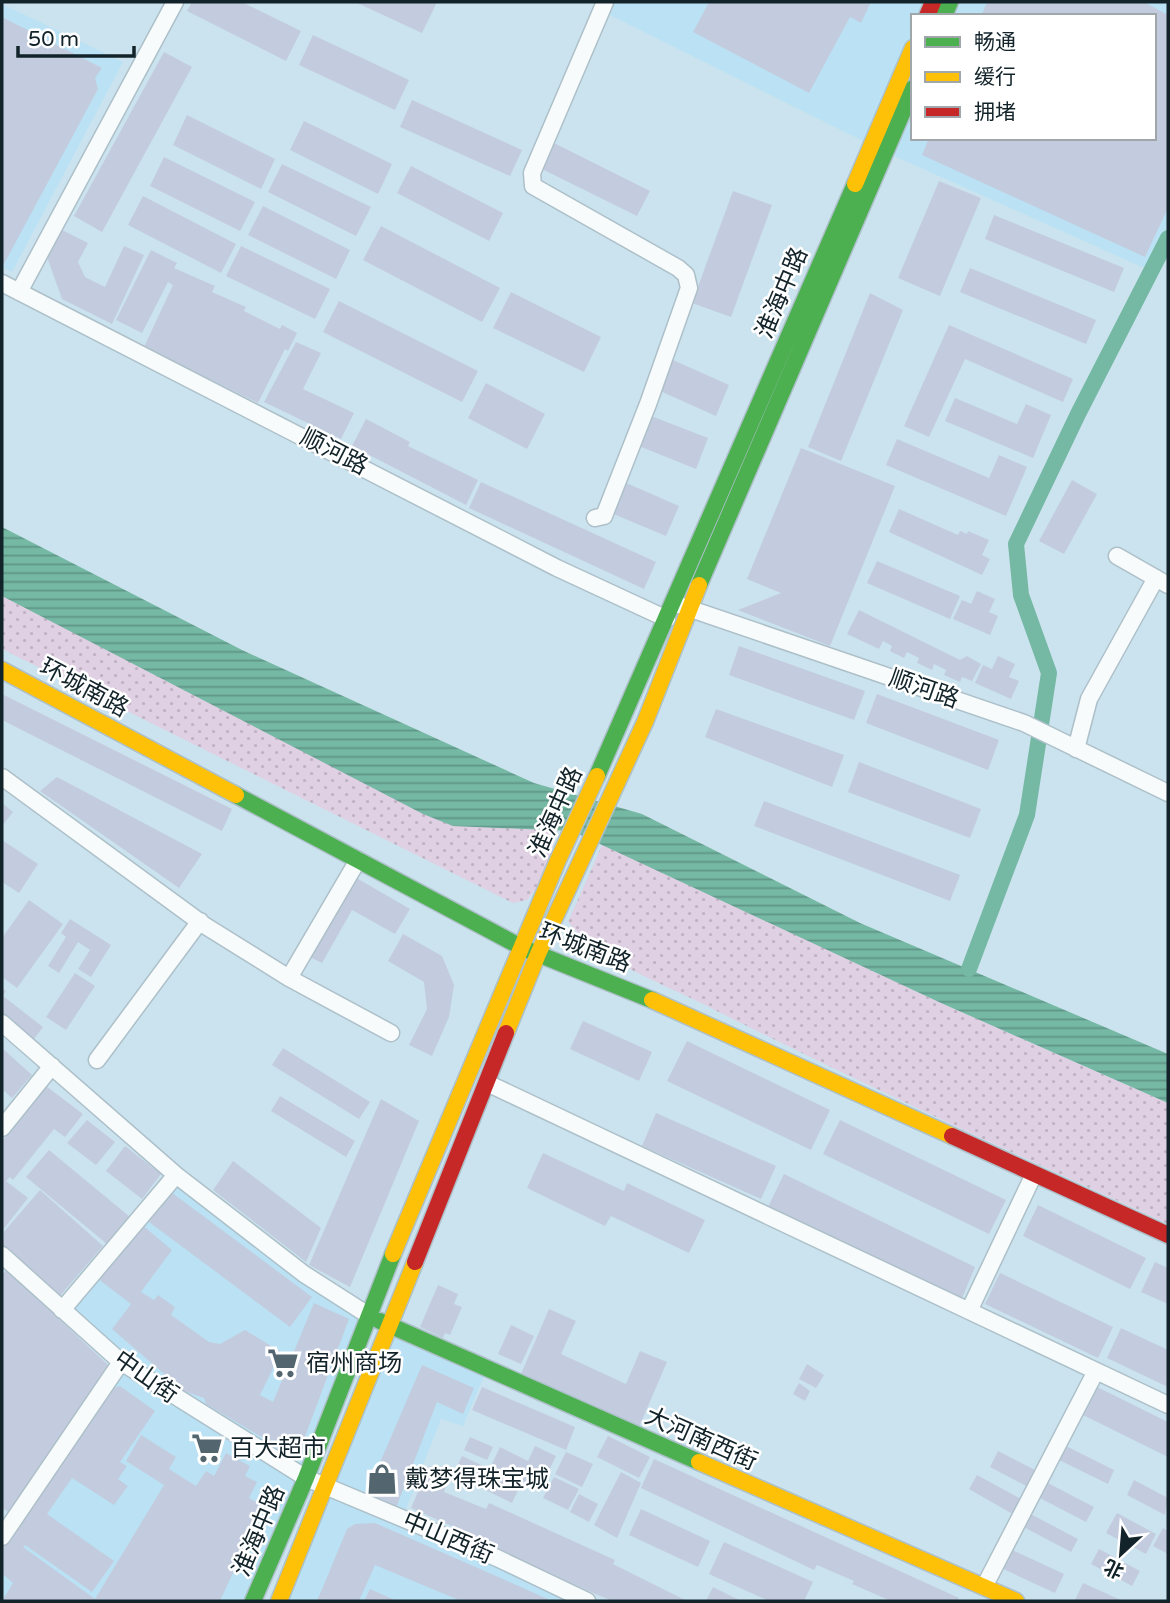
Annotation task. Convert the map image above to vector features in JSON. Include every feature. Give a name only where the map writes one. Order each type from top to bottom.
[{"type":"main road","name":"淮海中路","points":[[279,1601],[487,1083],[558,860],[667,619],[911,53]]},
{"type":"main road","name":"淮海中路","points":[[253,1601],[306,1478],[368,1315],[531,951],[575,874],[645,722],[689,608],[911,93]]},
{"type":"main road","name":"环城南路","points":[[2,670],[531,951],[611,981],[1168,1235]]},
{"type":"main road","name":"大河南西街","points":[[368,1315],[1016,1601]]},
{"type":"street","points":[[19,292],[175,2]]},
{"type":"street","points":[[595,518],[604,516],[649,404],[689,288],[686,275],[678,268],[533,186],[532,173],[606,2]]},
{"type":"street","name":"顺河路","points":[[2,283],[545,562],[667,619]]},
{"type":"street","points":[[1073,748],[1089,699],[1162,581],[1117,556]]},
{"type":"street","name":"顺河路","points":[[673,603],[1024,723],[1168,793]]},
{"type":"street","points":[[2,777],[200,921],[289,978],[391,1033]]},
{"type":"street","points":[[289,978],[358,860]]},
{"type":"street","points":[[97,1060],[200,921]]},
{"type":"street","points":[[2,1023],[176,1175],[304,1274],[368,1315]]},
{"type":"street","points":[[2,1128],[52,1066]]},
{"type":"street","points":[[487,1083],[1168,1405]]},
{"type":"street","points":[[969,1311],[1034,1174]]},
{"type":"street","points":[[62,1310],[176,1175]]},
{"type":"street","name":"中山街","points":[[2,1255],[121,1362],[306,1478]]},
{"type":"street","points":[[2,1537],[121,1362]]},
{"type":"street","points":[[984,1587],[1096,1371]]},
{"type":"street","name":"中山西街","points":[[306,1478],[497,1558],[587,1601]]},
{"type":"shaded area","points":[[605,2],[1168,2],[1168,238],[1151,271],[885,152],[602,11]]},
{"type":"shaded area","points":[[2,4],[123,62],[12,272],[2,267]]},
{"type":"shaded area","points":[[2,527],[242,650],[534,783],[642,814],[860,923],[1168,1054],[1168,1103],[941,1003],[572,831],[453,826],[423,814],[2,596]]},
{"type":"shaded area","points":[[2,588],[559,826],[542,881],[527,900],[513,903],[2,649]]},
{"type":"shaded area","points":[[603,843],[941,1003],[1168,1103],[1168,1224],[826,1064],[636,972],[599,950],[568,922]]},
{"type":"shaded area","points":[[176,1175],[368,1315],[253,1601],[2,1601],[2,1537],[121,1363],[62,1310]]},
{"type":"shaded area","points":[[390,1325],[487,1369],[463,1426],[441,1419],[402,1519],[578,1601],[397,1601],[370,1589],[364,1601],[279,1601]]},
{"type":"building","points":[[192,2],[242,2],[301,31],[286,61],[187,11]]},
{"type":"building","points":[[355,2],[437,2],[422,33]]},
{"type":"building","points":[[709,2],[871,2],[861,23],[850,17],[809,93],[693,32]]},
{"type":"building","points":[[987,2],[1144,2],[1168,15],[1168,208],[1145,257],[922,155],[928,140],[1156,140],[1156,14],[982,14]]},
{"type":"building","points":[[2,17],[102,68],[95,78],[98,89],[4,264],[2,263]]},
{"type":"building","points":[[313,35],[409,80],[395,110],[299,65]]},
{"type":"building","points":[[164,52],[192,67],[102,232],[74,216]]},
{"type":"building","points":[[412,100],[522,150],[510,176],[400,127]]},
{"type":"building","points":[[187,115],[275,159],[261,189],[173,145]]},
{"type":"building","points":[[304,121],[392,164],[378,194],[290,150]]},
{"type":"building","points":[[554,143],[650,191],[637,216],[542,169]]},
{"type":"building","points":[[164,157],[255,202],[240,231],[150,186]]},
{"type":"building","points":[[282,164],[371,207],[356,236],[268,192]]},
{"type":"building","points":[[411,166],[503,213],[489,241],[397,193]]},
{"type":"building","points":[[939,181],[981,198],[940,296],[898,278]]},
{"type":"building","points":[[733,191],[772,205],[731,317],[692,303]]},
{"type":"building","points":[[143,196],[236,244],[221,273],[128,225]]},
{"type":"building","points":[[263,206],[350,250],[336,279],[248,235]]},
{"type":"building","points":[[994,215],[1124,268],[1114,292],[985,239]]},
{"type":"building","points":[[381,226],[500,288],[482,322],[363,260]]},
{"type":"building","points":[[60,229],[88,243],[78,262],[85,277],[105,287],[124,246],[144,255],[112,324],[62,299],[47,257]]},
{"type":"building","points":[[241,246],[330,289],[315,319],[226,276]]},
{"type":"building","points":[[151,250],[177,263],[174,268],[215,286],[212,292],[246,307],[244,311],[280,329],[282,325],[297,333],[288,351],[285,349],[258,403],[144,347],[173,285],[168,282],[142,333],[116,320]]},
{"type":"building","points":[[970,268],[1096,320],[1086,344],[960,292]]},
{"type":"building","points":[[511,292],[601,337],[584,372],[493,328]]},
{"type":"building","points":[[870,293],[903,310],[841,461],[808,447]]},
{"type":"building","points":[[339,301],[478,371],[462,402],[323,332]]},
{"type":"building","points":[[949,325],[1073,379],[1063,402],[965,359],[929,437],[904,426]]},
{"type":"building","points":[[296,342],[321,353],[303,389],[354,413],[341,439],[264,402]]},
{"type":"building","points":[[673,360],[729,385],[716,416],[660,391]]},
{"type":"building","points":[[486,383],[545,414],[527,449],[468,418]]},
{"type":"building","points":[[955,398],[1017,424],[1026,404],[1051,415],[1033,458],[945,421]]},
{"type":"building","points":[[651,416],[708,438],[696,469],[639,446]]},
{"type":"building","points":[[366,419],[410,442],[408,446],[478,480],[466,505],[352,446]]},
{"type":"building","points":[[897,439],[989,478],[999,455],[1027,467],[1006,516],[886,465]]},
{"type":"building","points":[[801,448],[895,486],[830,646],[738,610],[781,593],[747,579]]},
{"type":"building","points":[[1072,480],[1097,494],[1064,554],[1039,541]]},
{"type":"building","points":[[481,482],[656,562],[644,589],[469,508]]},
{"type":"building","points":[[624,482],[679,506],[666,536],[611,513]]},
{"type":"building","points":[[899,509],[958,535],[960,531],[967,534],[968,531],[989,540],[982,555],[990,559],[982,575],[889,532]]},
{"type":"building","points":[[877,561],[960,596],[950,619],[867,583]]},
{"type":"building","points":[[977,591],[995,599],[989,612],[998,616],[990,635],[953,619],[962,600],[971,604]]},
{"type":"building","points":[[859,610],[960,660],[967,656],[981,664],[972,681],[962,677],[960,682],[944,675],[946,670],[934,664],[932,670],[917,663],[919,658],[907,652],[904,658],[890,651],[892,646],[883,641],[879,649],[847,634]]},
{"type":"building","points":[[739,646],[865,691],[854,720],[729,675]]},
{"type":"building","points":[[998,656],[1015,664],[1009,677],[1019,681],[1011,699],[975,683],[983,665],[992,669]]},
{"type":"building","points":[[2,694],[232,809],[222,831],[2,720]]},
{"type":"building","points":[[877,694],[999,740],[988,770],[866,723]]},
{"type":"building","points":[[716,709],[844,755],[832,787],[705,737]]},
{"type":"building","points":[[859,762],[981,809],[970,838],[848,792]]},
{"type":"building","points":[[57,777],[202,854],[179,888],[40,791]]},
{"type":"building","points":[[764,801],[960,875],[950,901],[754,826]]},
{"type":"building","points":[[2,803],[13,812],[2,826]]},
{"type":"building","points":[[2,840],[38,864],[19,893],[2,882]]},
{"type":"building","points":[[353,876],[410,909],[395,934],[352,910],[322,963],[308,956]]},
{"type":"building","points":[[29,900],[63,924],[17,988],[2,977],[2,938]]},
{"type":"building","points":[[70,919],[111,945],[91,977],[78,969],[90,950],[78,942],[59,973],[48,966],[66,937],[61,933]]},
{"type":"building","points":[[403,934],[442,956],[454,985],[449,1017],[432,1056],[409,1045],[427,1009],[424,982],[388,961]]},
{"type":"building","points":[[75,973],[95,986],[66,1030],[46,1017]]},
{"type":"building","points":[[2,988],[6,991],[3,996],[43,1027],[34,1039],[2,1014]]},
{"type":"building","points":[[583,1021],[652,1052],[639,1081],[570,1049]]},
{"type":"building","points":[[687,1041],[830,1110],[811,1150],[667,1081]]},
{"type":"building","points":[[2,1048],[32,1075],[12,1098],[2,1089]]},
{"type":"building","points":[[283,1048],[370,1102],[359,1119],[272,1065]]},
{"type":"building","points":[[46,1086],[83,1114],[65,1137],[54,1129],[13,1180],[10,1177],[6,1181],[28,1198],[2,1231],[2,1141]]},
{"type":"building","points":[[280,1096],[355,1141],[346,1157],[271,1111]]},
{"type":"building","points":[[381,1099],[419,1121],[350,1287],[309,1265]]},
{"type":"building","points":[[656,1113],[776,1166],[761,1199],[642,1146]]},
{"type":"building","points":[[87,1120],[115,1142],[96,1165],[67,1143]]},
{"type":"building","points":[[840,1120],[1006,1200],[989,1234],[823,1154]]},
{"type":"building","points":[[125,1146],[161,1174],[142,1199],[106,1171]]},
{"type":"building","points":[[49,1150],[130,1217],[107,1244],[26,1177]]},
{"type":"building","points":[[543,1153],[624,1191],[627,1183],[705,1220],[689,1253],[611,1216],[605,1226],[527,1188]]},
{"type":"building","points":[[233,1161],[321,1228],[306,1262],[213,1190]]},
{"type":"building","points":[[784,1174],[975,1267],[962,1298],[768,1207]]},
{"type":"building","points":[[40,1190],[103,1246],[58,1298],[2,1249],[2,1234]]},
{"type":"building","points":[[171,1192],[312,1297],[290,1327],[149,1222]]},
{"type":"building","points":[[1038,1205],[1146,1258],[1130,1289],[1023,1236]]},
{"type":"building","points":[[141,1224],[172,1250],[141,1292],[154,1300],[158,1295],[175,1307],[171,1315],[209,1342],[220,1344],[245,1330],[281,1352],[260,1395],[273,1402],[314,1303],[349,1319],[297,1458],[206,1404],[204,1398],[184,1391],[112,1329],[131,1304],[98,1279]]},
{"type":"building","points":[[1155,1262],[1168,1268],[1168,1304],[1141,1292]]},
{"type":"building","points":[[7,1270],[107,1364],[107,1375],[99,1390],[8,1512],[2,1508],[2,1274]]},
{"type":"building","points":[[1000,1273],[1113,1327],[1098,1358],[985,1304]]},
{"type":"building","points":[[438,1285],[458,1294],[454,1304],[462,1307],[450,1335],[445,1333],[443,1338],[420,1327]]},
{"type":"building","points":[[549,1309],[576,1321],[561,1354],[626,1384],[640,1351],[667,1362],[639,1427],[521,1374]]},
{"type":"building","points":[[511,1325],[534,1336],[521,1364],[498,1354]]},
{"type":"building","points":[[1121,1328],[1168,1350],[1168,1387],[1107,1358]]},
{"type":"building","points":[[807,1364],[824,1375],[816,1388],[799,1379]]},
{"type":"building","points":[[422,1365],[474,1388],[463,1414],[437,1402],[396,1508],[366,1495]]},
{"type":"building","points":[[799,1383],[810,1391],[805,1401],[793,1394]]},
{"type":"building","points":[[120,1386],[155,1411],[120,1462],[127,1466],[118,1479],[128,1486],[114,1505],[72,1478],[47,1514],[114,1561],[92,1592],[25,1545],[23,1547],[95,1599],[164,1485],[126,1461],[141,1435],[176,1457],[169,1469],[196,1486],[206,1471],[214,1476],[226,1453],[250,1466],[245,1476],[257,1482],[249,1498],[264,1506],[220,1601],[2,1601],[13,1583],[4,1575],[2,1579],[2,1547],[114,1388]]},
{"type":"building","points":[[482,1387],[575,1427],[566,1450],[472,1410]]},
{"type":"building","points":[[1097,1387],[1168,1422],[1168,1457],[1083,1415]]},
{"type":"building","points":[[608,1436],[650,1457],[639,1478],[597,1457]]},
{"type":"building","points":[[470,1437],[493,1447],[487,1460],[464,1450]]},
{"type":"building","points":[[1062,1444],[1114,1470],[1108,1484],[1055,1458]]},
{"type":"building","points":[[535,1446],[556,1456],[540,1489],[491,1466],[500,1447],[528,1461]]},
{"type":"building","points":[[998,1451],[1039,1472],[1030,1488],[990,1467]]},
{"type":"building","points":[[566,1452],[593,1464],[582,1487],[555,1474]]},
{"type":"building","points":[[462,1456],[521,1484],[512,1503],[453,1474]]},
{"type":"building","points":[[654,1459],[959,1598],[957,1601],[891,1601],[817,1565],[814,1570],[641,1488]]},
{"type":"building","points":[[429,1466],[450,1476],[444,1492],[486,1509],[489,1503],[615,1560],[613,1564],[687,1601],[612,1601],[472,1541],[474,1536],[411,1508]]},
{"type":"building","points":[[621,1472],[641,1483],[617,1538],[594,1525]]},
{"type":"building","points":[[977,1475],[1025,1501],[1016,1516],[969,1489]]},
{"type":"building","points":[[554,1477],[579,1489],[568,1510],[543,1498]]},
{"type":"building","points":[[1134,1480],[1168,1498],[1165,1515],[1127,1495]]},
{"type":"building","points":[[1046,1482],[1094,1507],[1086,1522],[1038,1497]]},
{"type":"building","points":[[579,1494],[598,1504],[589,1522],[570,1512]]},
{"type":"building","points":[[641,1509],[710,1541],[698,1567],[629,1535]]},
{"type":"building","points":[[1025,1511],[1078,1539],[1071,1552],[1018,1524]]},
{"type":"building","points":[[1117,1513],[1156,1534],[1146,1554],[1106,1533]]},
{"type":"building","points":[[375,1523],[552,1601],[461,1601],[375,1565],[359,1601],[317,1601],[347,1529],[355,1524]]},
{"type":"building","points":[[1163,1528],[1168,1531],[1168,1554],[1153,1546]]},
{"type":"building","points":[[724,1542],[813,1582],[804,1601],[769,1601],[709,1574]]},
{"type":"building","points":[[1010,1549],[1064,1574],[1055,1593],[1001,1568]]},
{"type":"building","points":[[1099,1549],[1140,1571],[1132,1586],[1091,1564]]},
{"type":"building","points":[[1083,1583],[1123,1601],[1077,1601],[1075,1600]]},
{"type":"building","points":[[713,1587],[741,1601],[706,1601]]},
{"type":"building","points":[[370,1589],[397,1601],[364,1601]]},
{"type":"waterway","points":[[969,969],[1027,815],[1049,673],[1021,595],[1016,544],[1078,414],[1168,238]]},
{"type":"traffic: fast","points":[[945,14],[950,2]]},
{"type":"traffic: fast","points":[[699,585],[911,93]]},
{"type":"traffic: fast","points":[[597,776],[855,184]]},
{"type":"traffic: fast","points":[[236,795],[523,948],[652,1000]]},
{"type":"traffic: fast","points":[[253,1601],[306,1478],[393,1254]]},
{"type":"traffic: fast","points":[[380,1321],[699,1462]]},
{"type":"traffic: slow","points":[[855,184],[911,53]]},
{"type":"traffic: slow","points":[[506,1033],[538,954],[645,722],[699,585]]},
{"type":"traffic: slow","points":[[2,670],[236,795]]},
{"type":"traffic: slow","points":[[393,1254],[558,860],[597,776]]},
{"type":"traffic: slow","points":[[652,1000],[952,1136]]},
{"type":"traffic: slow","points":[[279,1601],[415,1262]]},
{"type":"traffic: slow","points":[[699,1462],[1016,1601]]},
{"type":"traffic: jam","points":[[928,14],[933,2]]},
{"type":"traffic: jam","points":[[415,1262],[506,1033]]},
{"type":"traffic: jam","points":[[952,1136],[1168,1235]]},
{"type":"place","name":"宿州商场","points":[[283,1363]]},
{"type":"place","name":"百大超市","points":[[207,1448]]},
{"type":"place","name":"戴梦得珠宝城","points":[[382,1479]]}]
